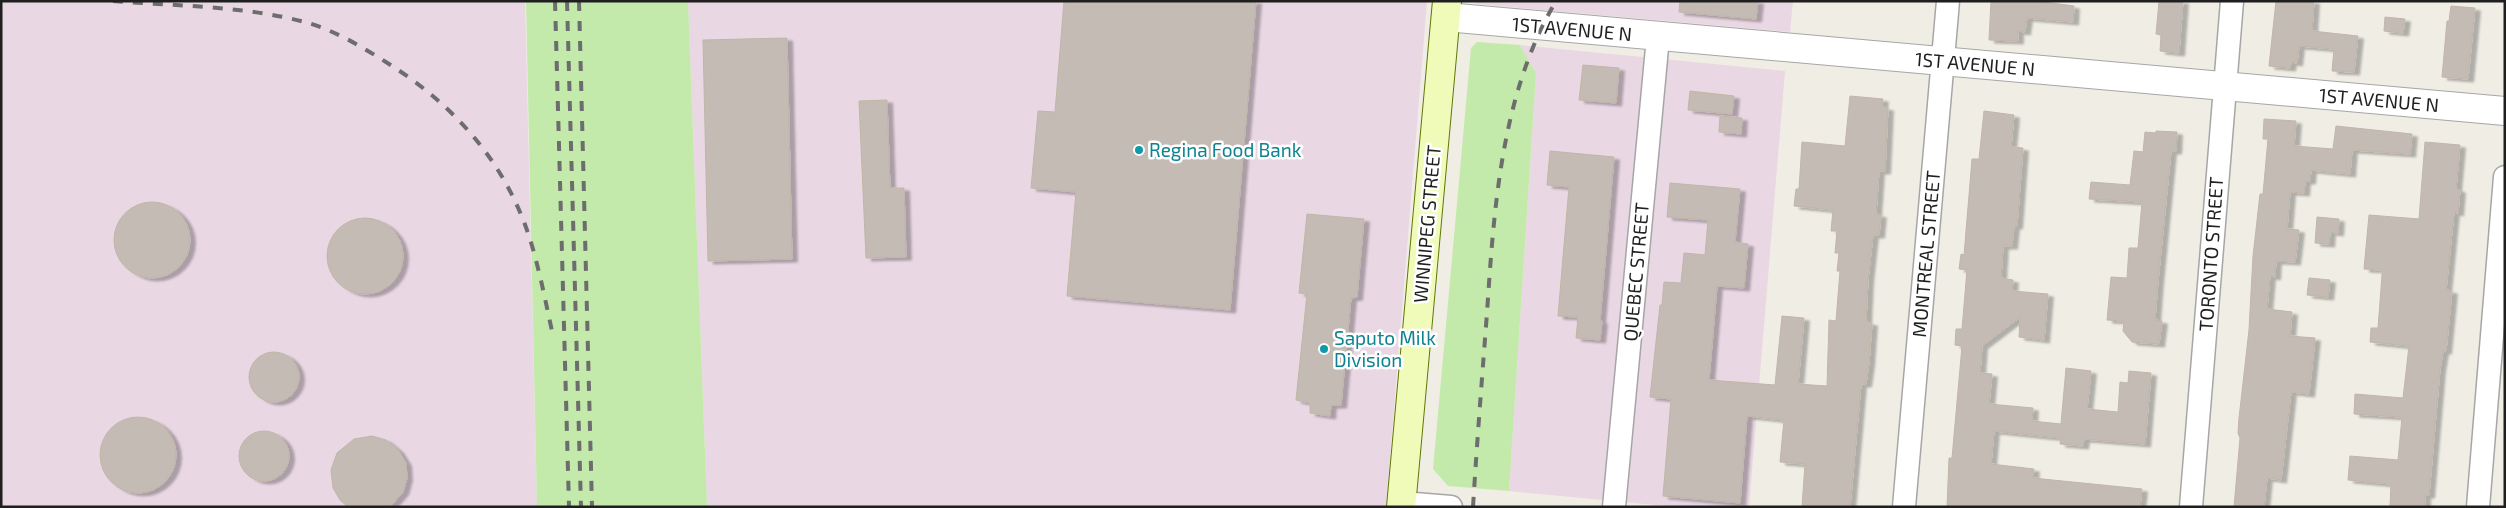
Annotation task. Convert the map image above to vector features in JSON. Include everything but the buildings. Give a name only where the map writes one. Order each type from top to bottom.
[{"type":"main road","name":"WINNIPEG STREET","points":[[1401,505],[1446,9]]},
{"type":"street","name":"MONTREAL STREET","points":[[1904,507],[1948,1]]},
{"type":"street","name":"TORONTO STREET","points":[[2191,507],[2232,1]]},
{"type":"street","name":"1ST AVENUE N","points":[[1446,9],[1658,37],[2505,111]]},
{"type":"street","name":"QUEBEC STREET","points":[[1614,507],[1658,37]]},
{"type":"street","points":[[2478,507],[2505,177]]},
{"type":"street","points":[[1401,505],[1451,507]]},
{"type":"shaded area","points":[[1,1],[525,1],[537,507],[1,507]]},
{"type":"shaded area","points":[[688,1],[1427,1],[1386,507],[707,507]]},
{"type":"shaded area","points":[[1476,1],[1793,1],[1790,32],[1476,4]]},
{"type":"shaded area","points":[[1520,45],[1785,71],[1749,507],[1676,507],[1509,491],[1536,73]]},
{"type":"green space","points":[[526,1],[688,1],[707,507],[537,507]]},
{"type":"green space","points":[[1477,42],[1520,45],[1536,73],[1509,491],[1448,486],[1433,469],[1471,48]]},
{"type":"railway","points":[[113,1],[237,10],[285,17],[308,23],[350,40],[411,79],[432,95],[469,132],[486,152],[513,197],[533,248],[552,331]]},
{"type":"railway","points":[[555,1],[569,507]]},
{"type":"railway","points":[[567,1],[581,507]]},
{"type":"railway","points":[[579,1],[592,507]]},
{"type":"railway","points":[[1473,507],[1497,193],[1512,113],[1523,74],[1538,37],[1556,1]]},
{"type":"place","name":"Regina Food Bank","points":[[1139,150]]},
{"type":"place","name":"Saputo Milk Division","points":[[1324,349]]}]
